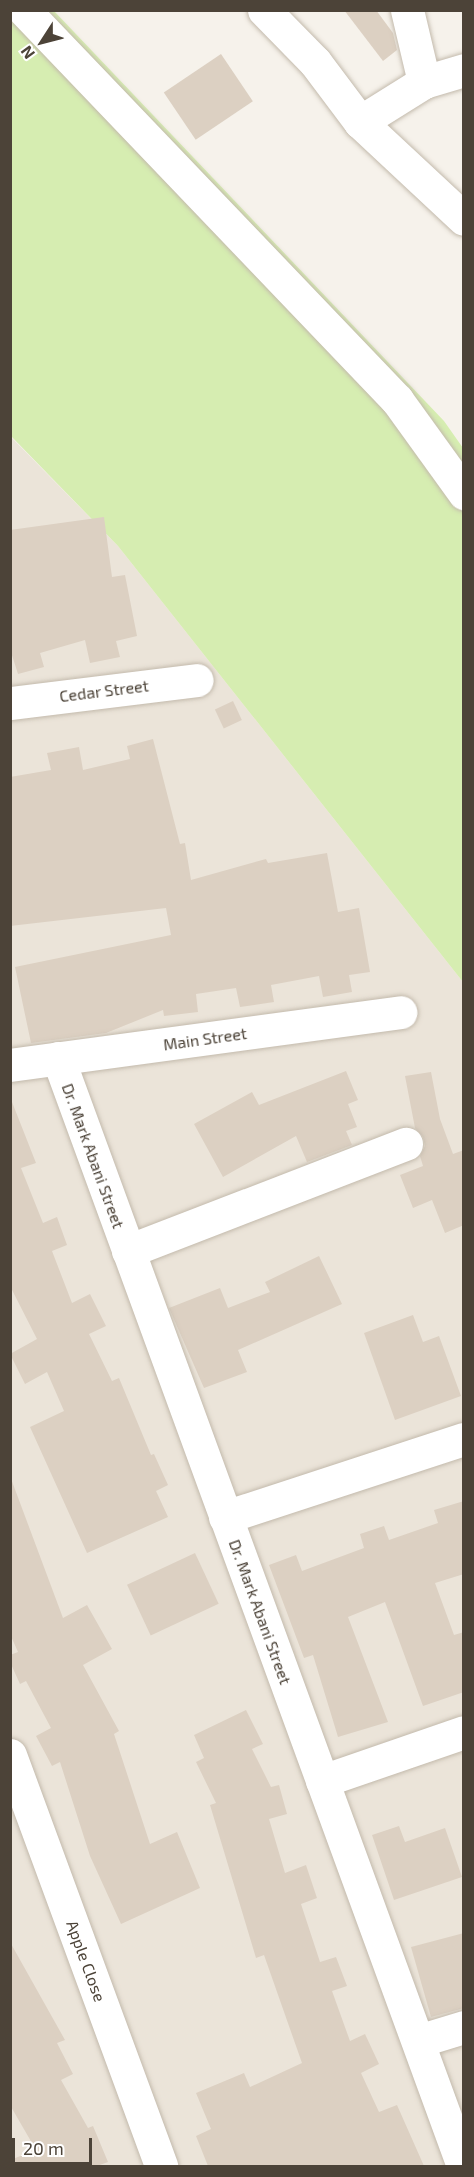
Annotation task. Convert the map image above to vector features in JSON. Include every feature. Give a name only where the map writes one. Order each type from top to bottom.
[{"type":"street","points":[[24,10],[397,400],[464,493]]},
{"type":"street","points":[[264,10],[315,62],[360,122],[464,219]]},
{"type":"street","points":[[407,10],[424,82]]},
{"type":"street","points":[[360,122],[424,82],[464,70]]},
{"type":"street","name":"Cedar Street","points":[[10,703],[197,680]]},
{"type":"street","name":"Main Street","points":[[10,1065],[400,1012]]},
{"type":"street","name":"Dr. Mark Abani Street","points":[[58,1058],[463,2166]]},
{"type":"street","points":[[128,1251],[406,1144]]},
{"type":"street","points":[[225,1517],[464,1439]]},
{"type":"street","points":[[322,1781],[464,1732]]},
{"type":"street","name":"Apple Close","points":[[10,1755],[161,2166]]},
{"type":"street","points":[[418,2041],[464,2027]]},
{"type":"shaded area","points":[[10,436],[118,546],[463,982],[463,2166],[11,2166]]},
{"type":"green space","points":[[11,11],[54,11],[444,421],[463,448],[463,982],[118,546],[11,436]]},
{"type":"building","points":[[344,10],[376,10],[393,33],[397,50],[383,61]]},
{"type":"building","points":[[221,54],[253,101],[196,140],[164,93]]},
{"type":"building","points":[[104,517],[112,577],[125,575],[137,636],[116,641],[120,657],[90,663],[85,640],[40,653],[44,667],[18,674],[10,649],[10,530]]},
{"type":"building","points":[[233,701],[242,720],[224,728],[215,709]]},
{"type":"building","points":[[153,739],[180,844],[185,843],[191,880],[266,859],[268,863],[327,853],[338,912],[359,908],[370,972],[349,975],[352,992],[323,997],[319,976],[271,985],[274,1002],[240,1007],[236,988],[196,994],[198,1012],[164,1016],[163,1010],[106,1033],[31,1043],[15,967],[171,935],[166,908],[10,926],[10,777],[51,770],[47,753],[79,747],[83,770],[130,759],[127,746]]},
{"type":"building","points":[[346,1071],[358,1100],[348,1104],[357,1127],[346,1131],[352,1145],[307,1162],[296,1136],[223,1177],[194,1124],[252,1092],[259,1105]]},
{"type":"building","points":[[431,1072],[440,1119],[453,1154],[464,1150],[464,1225],[445,1233],[432,1200],[413,1208],[400,1175],[423,1166],[420,1156],[425,1146],[423,1137],[415,1128],[405,1076]]},
{"type":"building","points":[[12,1102],[36,1163],[21,1168],[43,1223],[57,1217],[67,1245],[52,1251],[72,1303],[90,1294],[106,1326],[89,1334],[112,1381],[119,1378],[151,1455],[154,1454],[168,1485],[156,1491],[168,1517],[87,1553],[30,1427],[64,1411],[47,1372],[25,1384],[10,1354],[37,1339],[10,1286]]},
{"type":"building","points":[[319,1256],[342,1304],[238,1350],[247,1372],[204,1388],[169,1308],[220,1288],[228,1308],[270,1292],[265,1282]]},
{"type":"building","points":[[413,1315],[423,1342],[439,1336],[461,1396],[395,1420],[364,1333]]},
{"type":"building","points":[[10,1476],[63,1618],[87,1605],[112,1649],[83,1665],[119,1731],[114,1734],[150,1844],[177,1832],[200,1888],[121,1924],[90,1856],[60,1762],[52,1766],[36,1736],[51,1728],[26,1681],[20,1684],[10,1662],[10,1655],[18,1652],[10,1634]]},
{"type":"building","points":[[464,1501],[464,1574],[435,1583],[454,1635],[464,1632],[464,1692],[423,1706],[385,1602],[348,1617],[388,1722],[338,1737],[313,1655],[304,1658],[269,1565],[296,1555],[302,1571],[364,1548],[360,1534],[384,1526],[389,1540],[438,1523],[434,1510]]},
{"type":"building","points":[[195,1553],[219,1604],[151,1635],[127,1585]]},
{"type":"building","points":[[246,1710],[263,1744],[252,1749],[271,1787],[279,1785],[287,1814],[269,1819],[285,1873],[306,1865],[317,1898],[301,1904],[320,1962],[336,1957],[347,1986],[332,1991],[350,2041],[365,2034],[379,2064],[361,2073],[379,2112],[397,2105],[424,2166],[208,2166],[196,2136],[211,2129],[196,2093],[244,2073],[250,2087],[302,2063],[264,1955],[256,1958],[210,1805],[216,1803],[196,1762],[204,1758],[194,1735]]},
{"type":"building","points":[[399,1826],[405,1842],[445,1828],[462,1877],[394,1900],[372,1835]]},
{"type":"building","points":[[464,1933],[464,2008],[431,2017],[411,1947]]},
{"type":"building","points":[[10,1942],[65,2040],[57,2043],[73,2074],[61,2080],[88,2128],[93,2126],[108,2162],[97,2166],[10,2166],[10,2160],[36,2150],[10,2105]]}]
